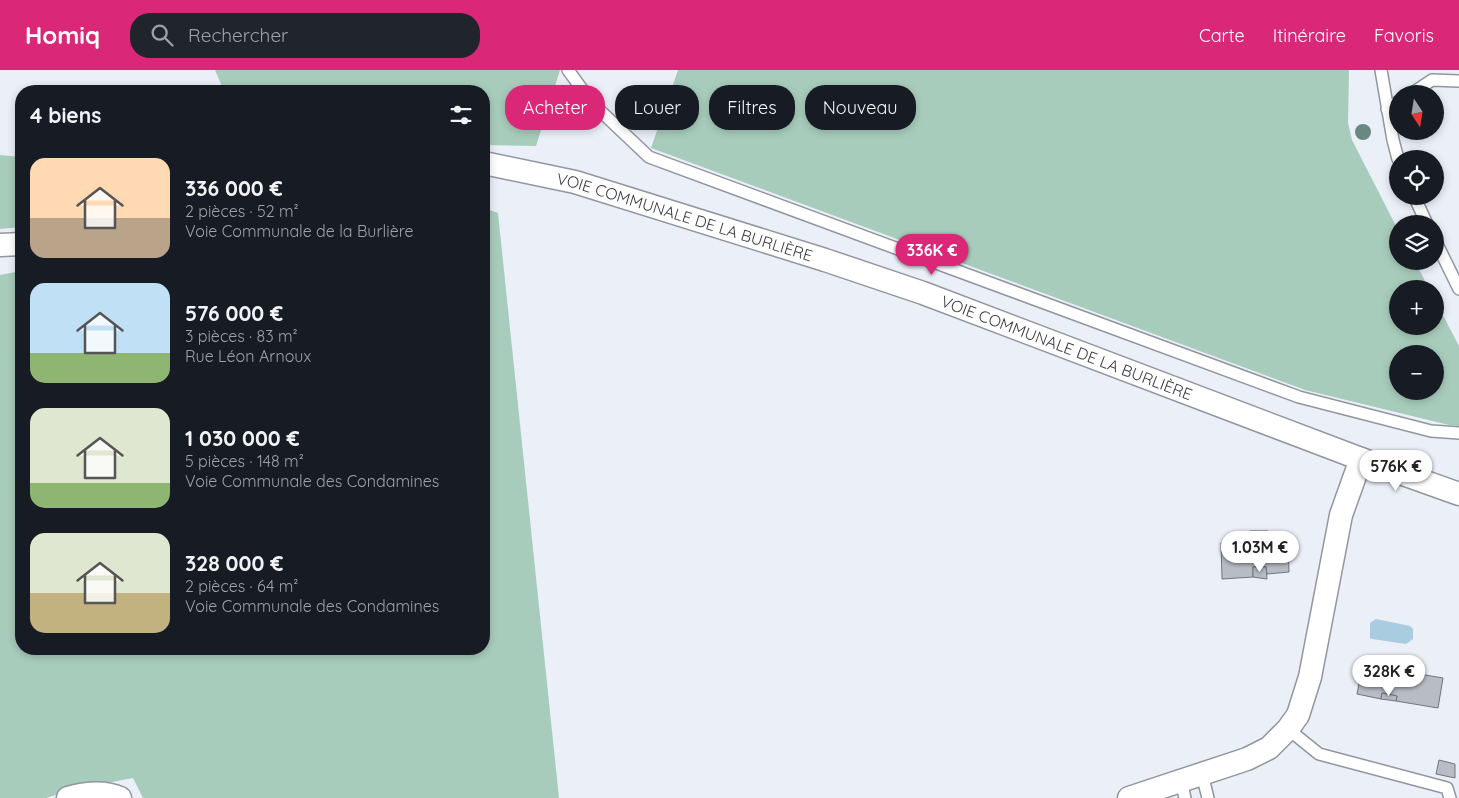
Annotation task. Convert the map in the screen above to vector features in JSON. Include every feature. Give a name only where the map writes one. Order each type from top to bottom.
[{"type":"street","name":"VOIE COMMUNALE DE LA BURLIÈRE","points":[[490,164],[575,182],[905,287],[1361,459],[1459,494]]},
{"type":"street","points":[[0,246],[15,245]]},
{"type":"street","points":[[1129,798],[1183,789],[1202,774],[1247,759],[1269,748],[1288,729],[1298,714],[1307,686],[1341,515],[1361,459]]},
{"type":"street","points":[[68,798],[77,795],[110,794],[120,798]]},
{"type":"lane","points":[[568,70],[592,103],[650,157],[1299,397],[1431,431],[1459,433]]},
{"type":"lane","points":[[1381,70],[1396,150]]},
{"type":"lane","points":[[1424,85],[1432,80],[1459,81]]},
{"type":"lane","points":[[1444,258],[1459,289]]},
{"type":"lane","points":[[1288,729],[1319,754],[1446,788],[1450,798]]},
{"type":"lane","points":[[1202,774],[1208,798]]},
{"type":"green space","points":[[215,70],[560,70],[555,85],[505,85],[505,130],[541,130],[536,146],[490,145],[490,85],[221,85]]},
{"type":"green space","points":[[678,70],[1349,70],[1348,123],[1352,140],[1390,215],[1389,270],[1420,270],[1424,280],[1389,280],[1389,335],[1444,335],[1444,317],[1459,346],[1459,426],[1305,390],[651,148],[657,130],[699,130],[699,85],[673,85]]},
{"type":"green space","points":[[0,155],[15,156],[15,228],[0,229]]},
{"type":"green space","points":[[490,210],[498,213],[559,798],[143,798],[133,778],[75,789],[46,798],[0,798],[0,275],[15,272],[15,655],[490,655]]},
{"type":"water","points":[[1376,619],[1410,626],[1413,629],[1413,639],[1406,644],[1370,638],[1370,623]]},
{"type":"building","points":[[1250,531],[1253,546],[1236,549],[1236,542]]},
{"type":"building","points":[[1250,531],[1268,531],[1269,541],[1288,541],[1289,572],[1267,574],[1266,567],[1253,567],[1253,577],[1222,579],[1221,543],[1236,542],[1236,549],[1253,546]]},
{"type":"building","points":[[1253,567],[1266,567],[1267,579],[1253,577]]},
{"type":"building","points":[[1387,659],[1421,664],[1419,674],[1443,678],[1438,708],[1396,701],[1397,696],[1382,693],[1381,699],[1357,694],[1361,673],[1384,677]]},
{"type":"building","points":[[1362,661],[1386,665],[1384,677],[1361,673]]},
{"type":"building","points":[[1382,693],[1397,696],[1396,701],[1381,699]]},
{"type":"building","points":[[1439,760],[1455,764],[1455,778],[1436,774]]}]
